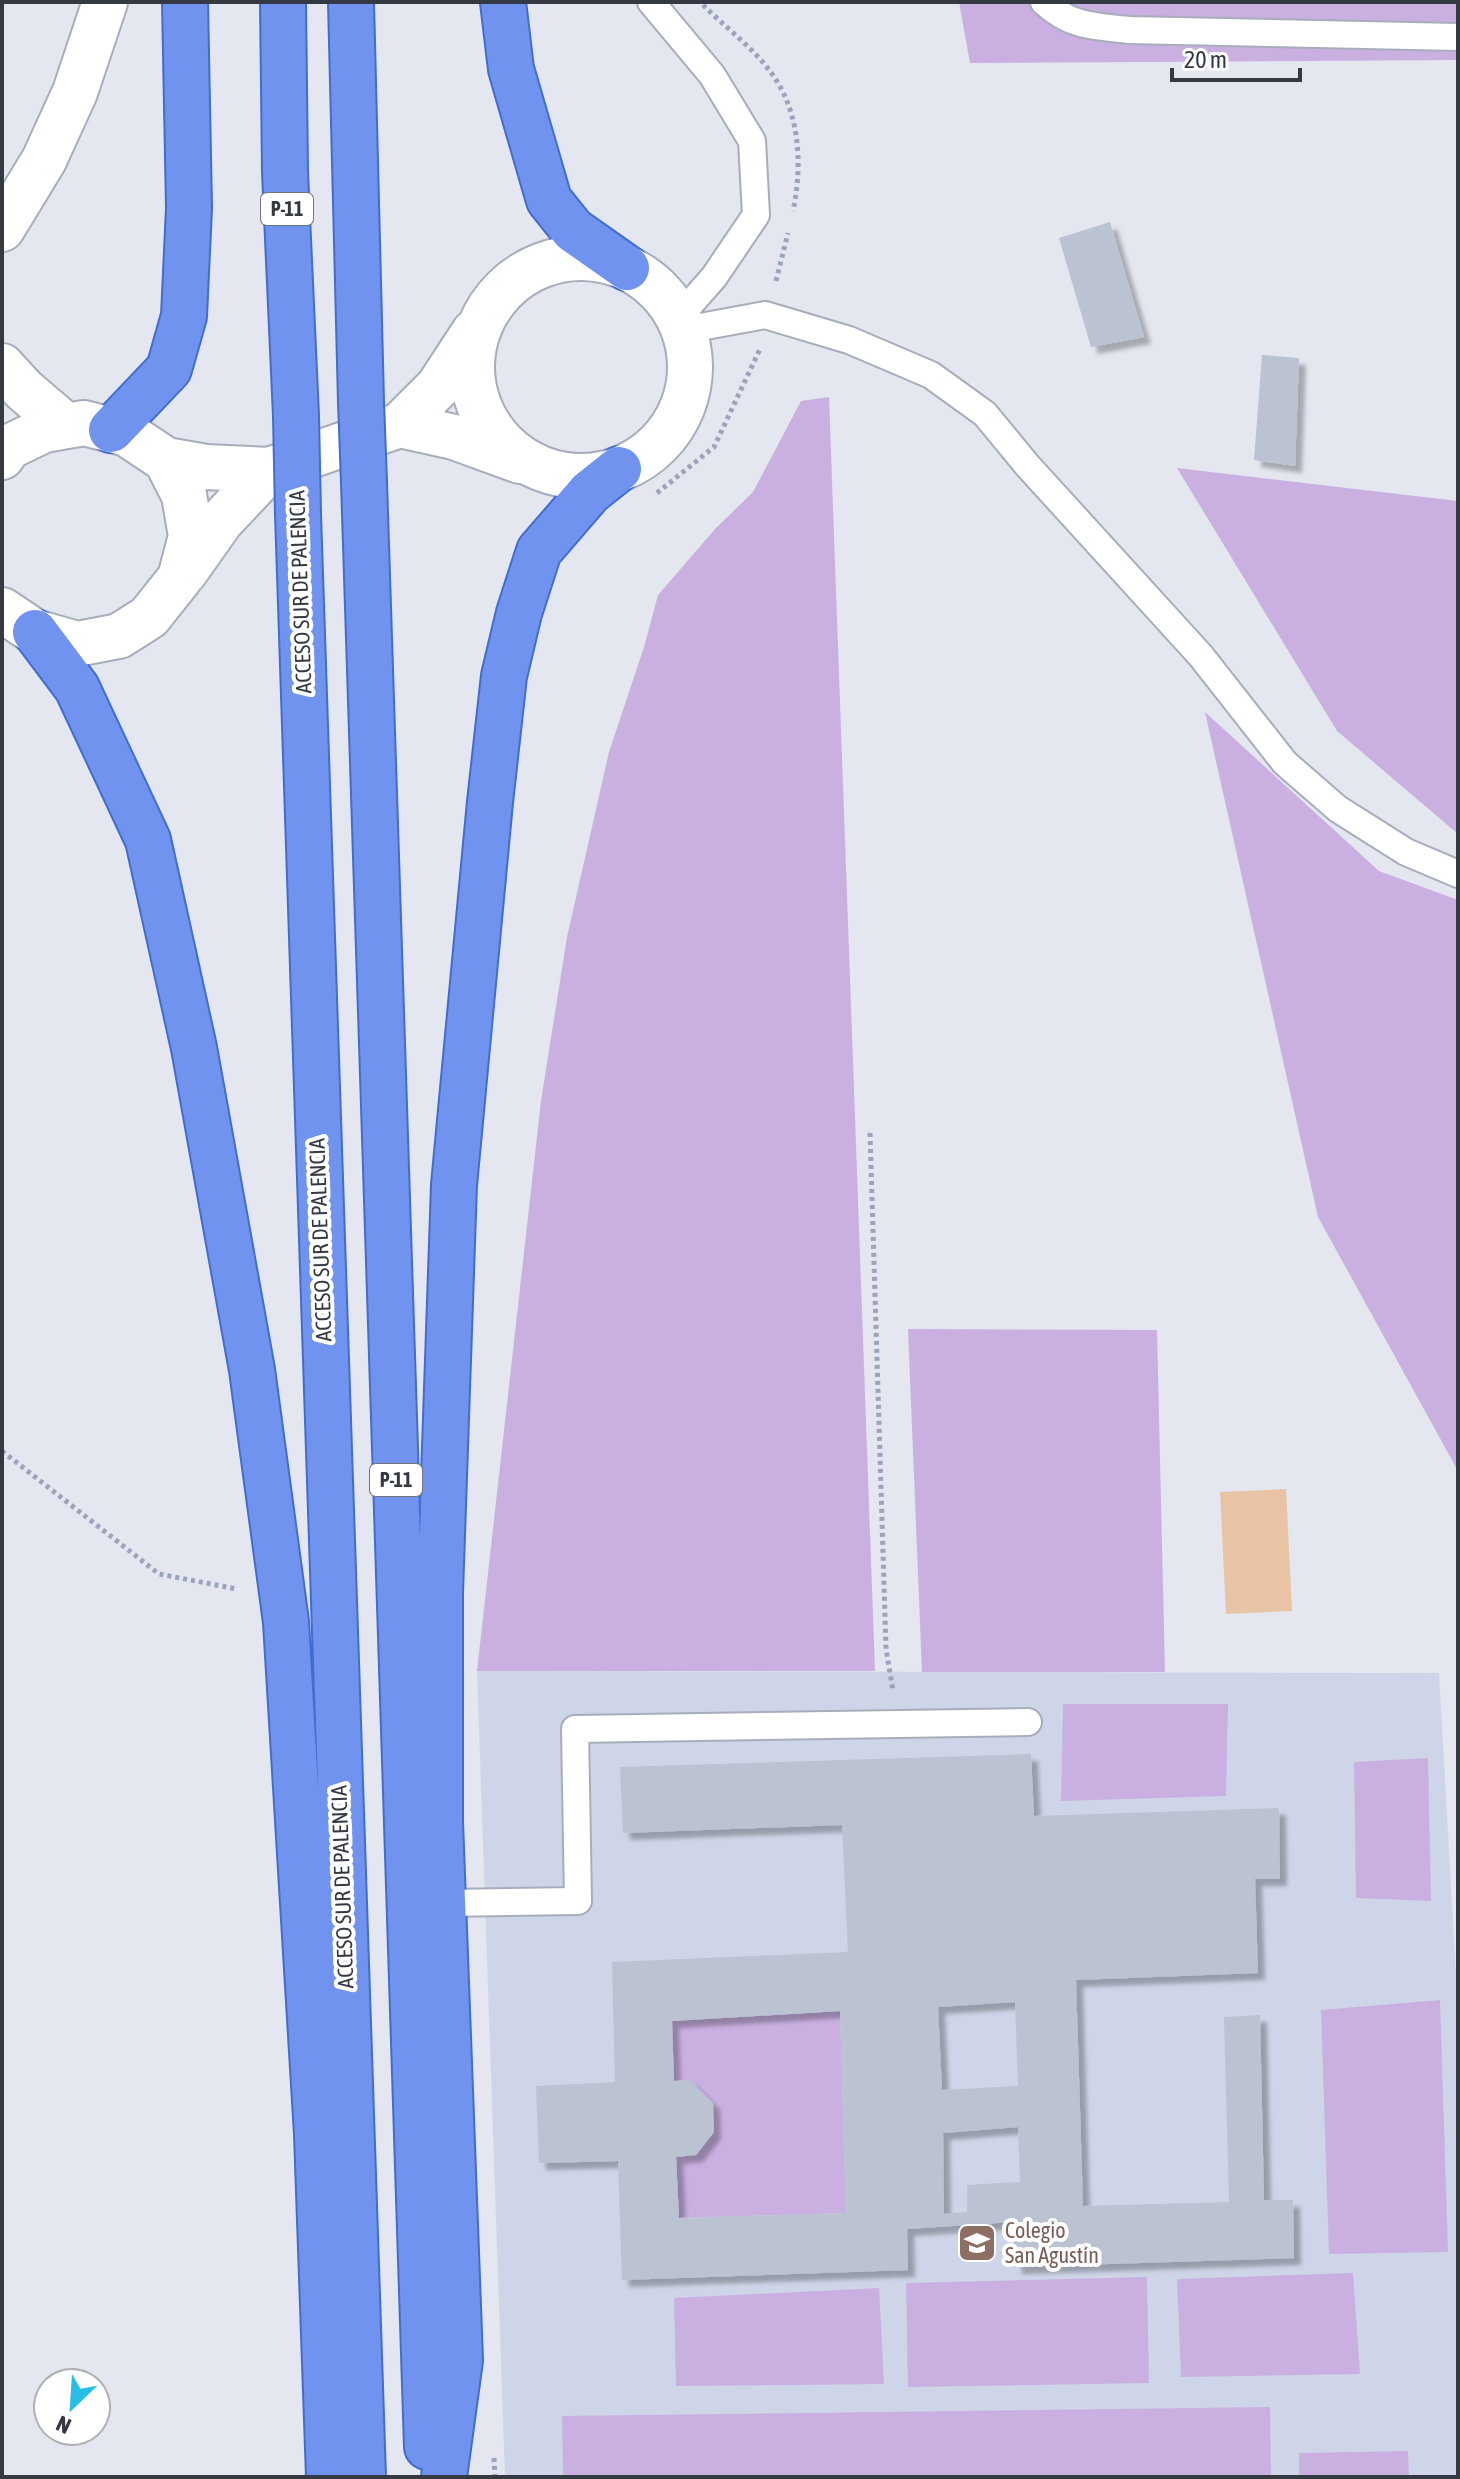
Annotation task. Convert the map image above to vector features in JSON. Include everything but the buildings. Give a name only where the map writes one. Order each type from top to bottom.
[{"type":"highway","points":[[111,430],[169,369],[184,316],[189,208],[185,2]]},
{"type":"highway","name":"ACCESO SUR DE PALENCIA","points":[[283,2],[285,172],[296,416],[363,2477]]},
{"type":"highway","name":"P-11","points":[[351,2],[361,402],[428,2477]]},
{"type":"highway","points":[[503,2],[511,69],[549,200],[573,230],[627,268]]},
{"type":"highway","points":[[444,2477],[460,2360],[440,1821],[440,1593],[454,1185],[504,676],[519,613],[539,551],[590,492],[619,469]]},
{"type":"highway","points":[[18,621],[77,688],[148,840],[194,1048],[252,1370],[286,1622],[317,2134],[329,2477]]},
{"type":"street","points":[[2,229],[44,160],[75,92],[105,2]]},
{"type":"street","points":[[2,457],[9,447],[44,430],[84,423],[127,434],[166,460],[206,467],[269,470],[400,425],[438,387],[508,281],[543,264],[584,257],[627,268],[666,293],[681,324],[691,370],[680,413],[649,451],[619,469],[577,478],[454,437],[400,425]]},
{"type":"street","points":[[482,320],[470,368],[478,404],[497,441],[535,466]]},
{"type":"street","points":[[2,366],[24,390],[66,426]]},
{"type":"street","points":[[166,460],[184,495],[191,536],[180,578]]},
{"type":"street","points":[[18,621],[77,644],[119,636],[149,617],[221,521],[269,470]]},
{"type":"lane","points":[[651,2],[712,75],[752,141],[756,215],[681,324]]},
{"type":"lane","points":[[1044,2],[1060,17],[1086,26],[1458,37]]},
{"type":"lane","points":[[681,324],[765,315],[849,340],[931,375],[985,414],[1027,465],[1201,656],[1285,763],[1338,809],[1406,852],[1458,874]]},
{"type":"lane","points":[[444,1903],[578,1901],[575,1729],[1028,1722]]},
{"type":"path","points":[[656,494],[714,447],[761,346],[765,315],[783,261]]},
{"type":"path","points":[[870,1133],[886,1649],[899,1724]]},
{"type":"path","points":[[2,1451],[159,1574],[241,1590]]},
{"type":"path","points":[[494,2445],[495,2477]]},
{"type":"shaded area","points":[[959,2],[1458,2],[1458,60],[970,63]]},
{"type":"shaded area","points":[[829,397],[875,1671],[477,1671],[541,1101],[567,937],[609,752],[658,595],[715,529],[753,492],[801,401]]},
{"type":"shaded area","points":[[1177,468],[1458,501],[1458,834],[1337,731]]},
{"type":"shaded area","points":[[1205,712],[1379,871],[1458,900],[1458,1471],[1318,1217]]},
{"type":"shaded area","points":[[908,1329],[1157,1330],[1165,1672],[922,1672]]},
{"type":"shaded area","points":[[1286,1489],[1292,1611],[1226,1614],[1220,1492]]},
{"type":"shaded area","name":"Colegio San Agustín","points":[[477,1671],[1439,1673],[1458,2010],[1458,2477],[505,2477]]},
{"type":"shaded area","points":[[1063,1704],[1228,1704],[1226,1796],[1061,1801]]},
{"type":"shaded area","points":[[1428,1758],[1431,1901],[1356,1898],[1354,1762]]},
{"type":"shaded area","points":[[1440,2000],[1448,2252],[1329,2254],[1321,2010]]},
{"type":"shaded area","points":[[840,2011],[846,2213],[679,2218],[676,2157],[696,2155],[714,2132],[712,2103],[690,2081],[674,2081],[672,2021]]},
{"type":"shaded area","points":[[1353,2273],[1360,2374],[1181,2377],[1177,2279]]},
{"type":"shaded area","points":[[1147,2277],[1149,2383],[908,2387],[906,2283]]},
{"type":"shaded area","points":[[879,2288],[884,2384],[676,2386],[674,2298]]},
{"type":"shaded area","points":[[1270,2407],[1271,2477],[563,2477],[562,2416]]},
{"type":"shaded area","points":[[1408,2451],[1409,2477],[1299,2477],[1299,2453]]},
{"type":"place","name":"Colegio San Agustín","points":[[977,2243]]}]
